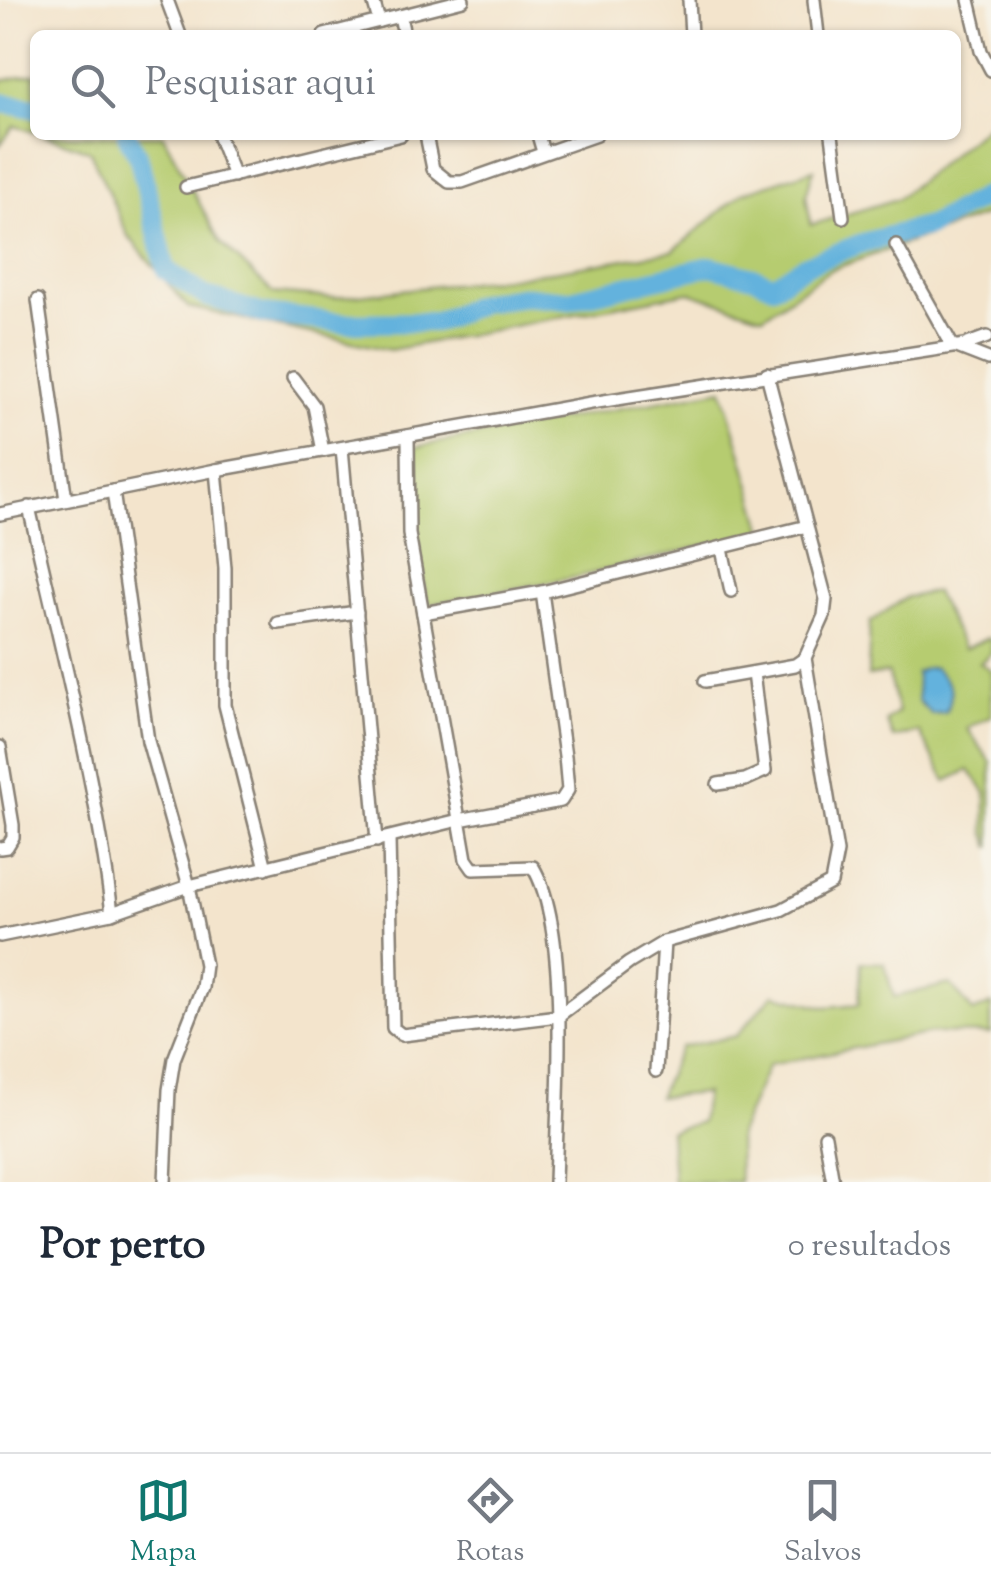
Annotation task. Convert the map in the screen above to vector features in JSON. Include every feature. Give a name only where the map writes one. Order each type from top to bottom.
[{"type":"street","points":[[167,0],[178,30]]},
{"type":"street","points":[[372,0],[378,22]]},
{"type":"street","points":[[345,30],[462,0]]},
{"type":"street","points":[[688,0],[691,30]]},
{"type":"street","points":[[814,0],[817,30]]},
{"type":"street","points":[[969,0],[981,51],[991,70]]},
{"type":"street","points":[[400,16],[403,30]]},
{"type":"street","points":[[220,140],[234,176]]},
{"type":"street","points":[[186,187],[381,140]]},
{"type":"street","points":[[427,140],[434,169],[449,182],[462,182],[581,140]]},
{"type":"street","points":[[540,140],[544,152]]},
{"type":"street","points":[[833,140],[843,217]]},
{"type":"street","points":[[896,245],[952,345],[989,360]]},
{"type":"street","points":[[38,300],[66,500]]},
{"type":"street","points":[[0,514],[408,436],[767,374],[975,343],[989,335]]},
{"type":"street","points":[[989,335],[984,348],[989,360]]},
{"type":"street","points":[[705,681],[795,665],[805,658],[824,616],[826,599],[767,374]]},
{"type":"street","points":[[293,378],[314,406],[324,451]]},
{"type":"street","points":[[408,436],[409,534],[466,859],[473,869],[526,865],[533,867],[539,877],[556,965],[555,1182]]},
{"type":"street","points":[[342,448],[356,612],[383,840],[396,1033],[558,1016],[664,942],[781,910],[831,883],[836,852],[805,658]]},
{"type":"street","points":[[216,470],[225,568],[225,705],[266,868]]},
{"type":"street","points":[[113,491],[148,741],[189,886],[205,965],[196,1005],[174,1059],[168,1090],[164,1182]]},
{"type":"street","points":[[29,508],[103,840],[112,913]]},
{"type":"street","points":[[423,613],[542,592],[807,526]]},
{"type":"street","points":[[722,549],[731,590]]},
{"type":"street","points":[[0,936],[112,913],[189,886],[459,820],[561,801],[566,797],[565,756],[542,592]]},
{"type":"street","points":[[278,623],[356,612]]},
{"type":"street","points":[[718,784],[745,780],[764,771],[754,673]]},
{"type":"street","points":[[0,746],[13,837],[0,848]]},
{"type":"street","points":[[656,1071],[664,942]]},
{"type":"street","points":[[825,1136],[833,1182]]},
{"type":"green space","points":[[30,75],[30,131],[14,126],[0,145],[0,81]]},
{"type":"green space","points":[[991,122],[991,213],[830,270],[763,316],[689,292],[390,350],[188,307],[128,236],[90,151],[58,140],[166,140],[220,242],[273,293],[333,298],[522,276],[673,251],[742,193],[814,169],[806,195],[811,225],[897,199]]},
{"type":"green space","points":[[723,389],[764,531],[577,577],[427,605],[414,534],[415,447]]},
{"type":"green space","points":[[935,592],[964,649],[988,638],[991,641],[991,653],[980,663],[991,670],[991,716],[967,728],[991,762],[991,848],[985,832],[986,793],[969,770],[946,781],[919,732],[893,738],[886,721],[898,712],[888,673],[868,676],[870,622],[907,597]]},
{"type":"green space","points":[[861,962],[884,963],[894,997],[950,984],[973,1012],[991,1004],[991,1034],[931,1033],[768,1065],[738,1134],[739,1182],[673,1182],[670,1131],[701,1122],[705,1093],[658,1097],[680,1047],[736,1036],[774,994],[824,1007],[859,1004]]},
{"type":"water","points":[[935,668],[950,688],[946,712],[931,714],[918,701],[916,673]]},
{"type":"waterway","points":[[0,103],[30,107]]},
{"type":"waterway","points":[[130,140],[139,159],[166,270],[205,296],[264,314],[344,323],[437,322],[483,302],[526,296],[568,300],[710,266],[773,286],[804,266],[862,243],[929,226],[991,193]]}]
